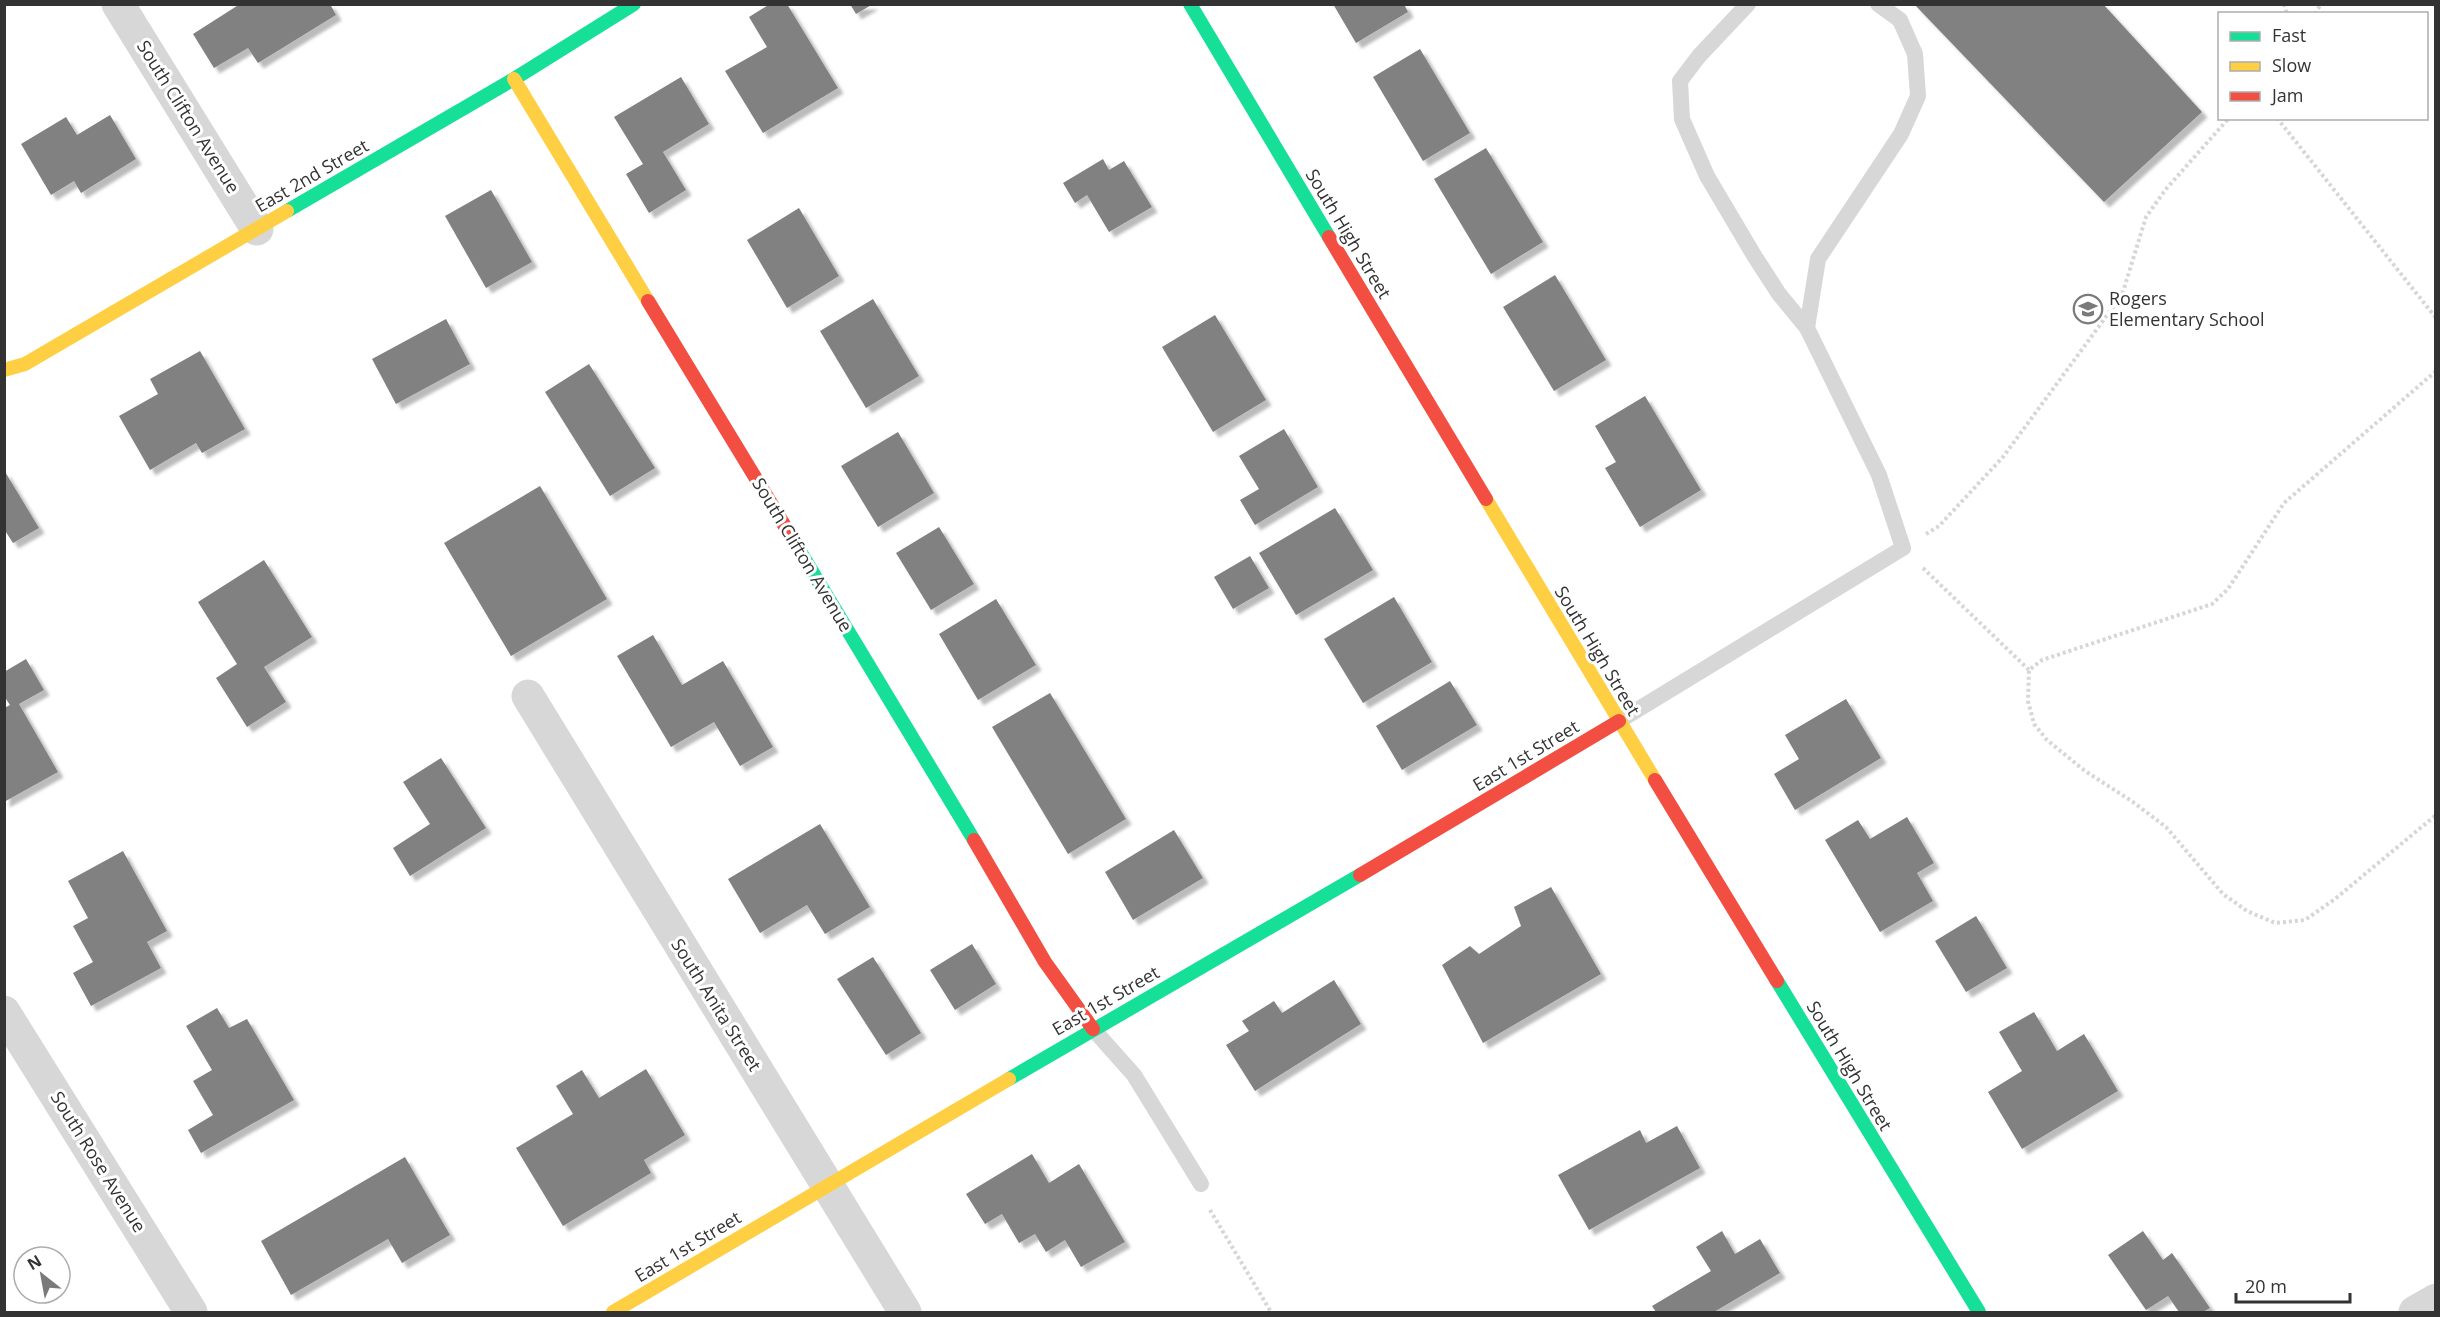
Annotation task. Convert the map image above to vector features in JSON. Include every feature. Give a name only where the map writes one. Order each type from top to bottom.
[{"type":"street","name":"South Clifton Avenue","points":[[118,4],[257,229]]},
{"type":"street","name":"East 2nd Street","points":[[4,370],[25,364],[514,79],[634,4]]},
{"type":"street","name":"South High Street","points":[[1190,4],[1618,721],[1979,1312]]},
{"type":"street","name":"South Clifton Avenue","points":[[514,79],[1045,962],[1093,1029]]},
{"type":"street","name":"South Anita Street","points":[[528,696],[905,1312]]},
{"type":"street","name":"East 1st Street","points":[[613,1312],[1093,1029],[1441,828],[1618,721]]},
{"type":"street","name":"South Rose Avenue","points":[[4,1012],[190,1312]]},
{"type":"street","points":[[2415,1312],[2436,1300]]},
{"type":"lane","points":[[1618,721],[1903,548],[1879,475],[1807,328],[1779,294],[1755,257],[1707,176],[1682,119],[1680,81],[1699,56],[1748,4]]},
{"type":"lane","points":[[1807,328],[1818,259],[1901,134],[1918,96],[1915,54],[1900,21],[1878,4]]},
{"type":"lane","points":[[1093,1029],[1134,1075],[1201,1184]]},
{"type":"path","points":[[2227,120],[2166,189],[2146,218],[2122,296],[2003,457],[1939,526],[1903,548],[2029,670],[2028,701],[2034,724],[2047,740],[2085,771],[2166,827],[2223,894],[2247,911],[2275,922],[2305,920],[2335,899],[2436,815]]},
{"type":"path","points":[[2279,120],[2436,318]]},
{"type":"path","points":[[2029,670],[2042,660],[2212,603],[2228,589],[2284,503],[2436,370]]},
{"type":"path","points":[[1201,1184],[1210,1212],[1270,1312]]},
{"type":"building","points":[[240,4],[330,4],[336,15],[258,63],[248,48],[214,68],[193,34]]},
{"type":"building","points":[[770,4],[787,4],[838,88],[763,133],[725,71],[767,47],[749,17]]},
{"type":"building","points":[[850,4],[873,4],[856,14]]},
{"type":"building","points":[[1333,4],[1404,4],[1408,12],[1356,43]]},
{"type":"building","points":[[1914,4],[2103,4],[2202,112],[2104,202]]},
{"type":"building","points":[[1420,49],[1470,133],[1423,161],[1373,77]]},
{"type":"building","points":[[681,77],[709,124],[663,152],[686,190],[649,213],[626,174],[643,164],[614,117]]},
{"type":"building","points":[[110,115],[136,159],[81,193],[74,181],[51,195],[21,144],[66,117],[77,135]]},
{"type":"building","points":[[1486,148],[1543,242],[1491,274],[1434,179]]},
{"type":"building","points":[[1103,159],[1109,170],[1124,161],[1152,207],[1109,232],[1087,195],[1075,203],[1063,183]]},
{"type":"building","points":[[491,190],[532,262],[486,288],[445,216]]},
{"type":"building","points":[[799,208],[839,276],[787,308],[747,240]]},
{"type":"building","points":[[1555,275],[1606,360],[1554,391],[1503,307]]},
{"type":"building","points":[[873,299],[919,376],[866,408],[820,331]]},
{"type":"building","points":[[1215,315],[1266,400],[1213,432],[1162,347]]},
{"type":"building","points":[[446,319],[470,364],[396,404],[372,359]]},
{"type":"building","points":[[200,351],[245,429],[202,453],[196,443],[150,470],[119,416],[158,394],[150,379]]},
{"type":"building","points":[[589,364],[655,468],[610,496],[545,392]]},
{"type":"building","points":[[1645,396],[1701,490],[1640,527],[1605,468],[1616,462],[1595,426]]},
{"type":"building","points":[[1284,429],[1318,487],[1255,525],[1240,500],[1259,489],[1239,456]]},
{"type":"building","points":[[898,432],[934,493],[878,527],[841,466]]},
{"type":"building","points":[[4,470],[39,528],[13,543],[4,529]]},
{"type":"building","points":[[540,486],[607,599],[511,656],[444,543]]},
{"type":"building","points":[[1335,508],[1373,570],[1296,615],[1259,553]]},
{"type":"building","points":[[939,527],[974,584],[931,610],[896,553]]},
{"type":"building","points":[[1250,556],[1269,588],[1233,609],[1214,577]]},
{"type":"building","points":[[264,560],[312,637],[264,667],[286,702],[247,727],[216,678],[237,664],[198,602]]},
{"type":"building","points":[[1394,597],[1432,662],[1363,703],[1324,639]]},
{"type":"building","points":[[996,599],[1036,665],[978,700],[939,634]]},
{"type":"building","points":[[653,635],[682,685],[723,661],[773,747],[740,766],[714,722],[671,747],[617,656]]},
{"type":"building","points":[[26,659],[44,690],[19,704],[58,772],[4,802],[4,708],[10,705],[4,696],[4,672]]},
{"type":"building","points":[[1450,681],[1477,725],[1402,770],[1376,726]]},
{"type":"building","points":[[1050,693],[1126,819],[1068,854],[992,727]]},
{"type":"building","points":[[1846,699],[1881,758],[1795,810],[1774,774],[1799,759],[1785,735]]},
{"type":"building","points":[[441,758],[486,828],[410,876],[393,848],[430,824],[403,782]]},
{"type":"building","points":[[1907,817],[1934,863],[1917,873],[1933,901],[1880,932],[1825,840],[1858,820],[1870,839]]},
{"type":"building","points":[[820,824],[870,907],[825,934],[807,905],[760,933],[728,879]]},
{"type":"building","points":[[1174,830],[1203,878],[1133,920],[1105,872]]},
{"type":"building","points":[[123,851],[167,931],[147,942],[161,968],[91,1006],[73,973],[93,962],[73,926],[88,918],[68,881]]},
{"type":"building","points":[[1551,887],[1601,974],[1483,1043],[1442,965],[1470,946],[1479,954],[1521,926],[1514,907]]},
{"type":"building","points":[[1976,916],[2007,968],[1966,992],[1935,941]]},
{"type":"building","points":[[972,944],[996,984],[955,1010],[930,970]]},
{"type":"building","points":[[873,957],[921,1033],[886,1055],[837,979]]},
{"type":"building","points":[[1334,980],[1361,1024],[1255,1091],[1226,1045],[1249,1031],[1242,1021],[1274,1001],[1282,1013]]},
{"type":"building","points":[[217,1008],[229,1028],[247,1019],[294,1100],[201,1153],[188,1130],[213,1115],[193,1081],[212,1070],[186,1026]]},
{"type":"building","points":[[2034,1012],[2057,1051],[2084,1034],[2118,1091],[2022,1149],[1988,1092],[2022,1071],[1999,1032]]},
{"type":"building","points":[[646,1069],[685,1135],[644,1160],[651,1173],[563,1226],[516,1148],[573,1114],[556,1086],[582,1070],[599,1098]]},
{"type":"building","points":[[1677,1126],[1700,1168],[1589,1230],[1558,1175],[1640,1130],[1646,1143]]},
{"type":"building","points":[[1032,1154],[1049,1183],[1079,1164],[1125,1242],[1081,1267],[1065,1240],[1046,1252],[1035,1234],[1019,1243],[1002,1214],[985,1224],[966,1194]]},
{"type":"building","points":[[405,1157],[450,1235],[402,1263],[388,1239],[291,1295],[261,1241]]},
{"type":"building","points":[[1722,1231],[1735,1254],[1760,1239],[1780,1273],[1714,1312],[1656,1312],[1652,1306],[1711,1271],[1696,1247]]},
{"type":"building","points":[[2143,1231],[2163,1260],[2172,1253],[2210,1308],[2203,1312],[2179,1312],[2168,1296],[2146,1310],[2108,1255]]},
{"type":"traffic: fast","points":[[287,211],[514,79],[634,4]]},
{"type":"traffic: fast","points":[[1190,4],[1329,237]]},
{"type":"traffic: fast","points":[[789,533],[974,840]]},
{"type":"traffic: fast","points":[[1009,1079],[1360,875]]},
{"type":"traffic: fast","points":[[1777,981],[1979,1312]]},
{"type":"traffic: slow","points":[[514,79],[648,301]]},
{"type":"traffic: slow","points":[[4,370],[25,364],[287,211]]},
{"type":"traffic: slow","points":[[1486,499],[1655,780]]},
{"type":"traffic: slow","points":[[613,1312],[1009,1079]]},
{"type":"traffic: jam","points":[[1329,237],[1486,499]]},
{"type":"traffic: jam","points":[[648,301],[789,533]]},
{"type":"traffic: jam","points":[[1360,875],[1619,721]]},
{"type":"traffic: jam","points":[[1655,780],[1777,981]]},
{"type":"traffic: jam","points":[[974,840],[1045,962],[1093,1029]]},
{"type":"place","name":"Rogers Elementary School","points":[[2088,309]]}]
